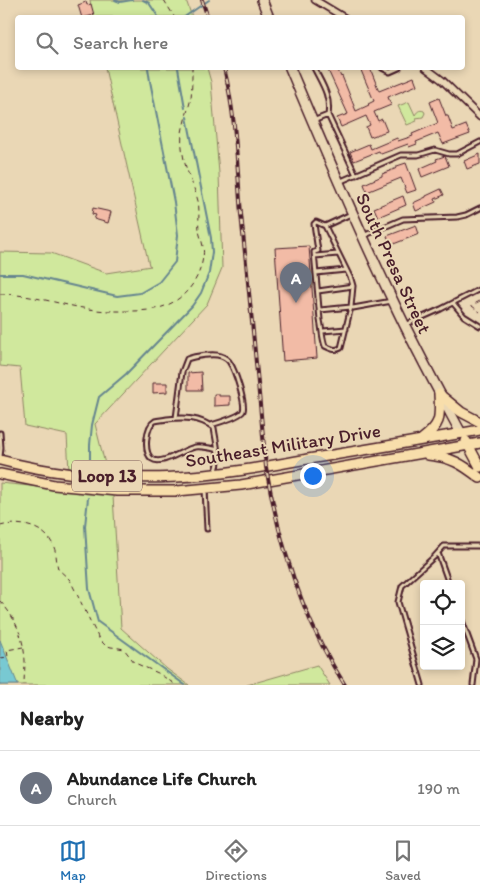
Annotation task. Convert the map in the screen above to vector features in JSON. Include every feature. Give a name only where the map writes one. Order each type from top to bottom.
[{"type":"main road","points":[[262,0],[268,15]]},
{"type":"main road","name":"South Presa Street","points":[[291,70],[352,214],[392,301],[439,394],[480,467]]},
{"type":"main road","points":[[439,394],[461,412],[480,422]]},
{"type":"main road","points":[[420,440],[436,427],[440,415],[439,394]]},
{"type":"main road","name":"Southeast Military Drive","points":[[0,459],[56,472],[134,478],[176,477],[257,468],[480,430]]},
{"type":"main road","name":"Southeast Military Drive","points":[[0,474],[54,485],[117,491],[168,491],[250,483],[480,443]]},
{"type":"main road","points":[[418,454],[442,456],[451,459],[463,465],[480,478]]},
{"type":"main road","points":[[215,474],[216,487]]},
{"type":"street","points":[[315,0],[340,15]]},
{"type":"street","points":[[429,70],[442,80],[480,117]]},
{"type":"lane","points":[[315,70],[328,96],[330,106],[328,115],[356,175]]},
{"type":"lane","points":[[312,122],[328,115]]},
{"type":"lane","points":[[339,182],[401,155],[418,155],[435,150],[457,154],[480,142]]},
{"type":"lane","points":[[363,236],[403,218],[457,217],[480,208]]},
{"type":"lane","points":[[324,226],[352,214]]},
{"type":"lane","points":[[316,222],[324,226],[338,254],[353,286],[351,308],[341,348],[335,350],[325,346],[323,340],[314,252],[318,251],[314,224],[316,222]]},
{"type":"lane","points":[[315,256],[338,254]]},
{"type":"lane","points":[[316,273],[346,270]]},
{"type":"lane","points":[[318,291],[353,286]]},
{"type":"lane","points":[[404,325],[480,289]]},
{"type":"lane","points":[[320,310],[353,308],[392,301]]},
{"type":"lane","points":[[453,303],[464,316],[480,326]]},
{"type":"lane","points":[[323,331],[346,329]]},
{"type":"lane","points":[[176,418],[182,372],[187,359],[193,356],[221,356],[230,362],[240,387],[243,411],[239,415],[210,425]]},
{"type":"lane","points":[[215,474],[218,466],[218,450],[214,428],[210,425],[191,418],[176,418],[157,421],[148,432],[146,445],[148,453],[157,461],[190,448],[218,450]]},
{"type":"lane","points":[[0,432],[2,448],[0,459]]},
{"type":"lane","points":[[205,488],[207,529]]},
{"type":"lane","points":[[422,685],[398,602],[402,586],[444,546],[480,546]]},
{"type":"lane","points":[[438,553],[448,580]]},
{"type":"lane","points":[[464,625],[476,659],[473,685]]},
{"type":"path","points":[[164,0],[174,15]]},
{"type":"path","points":[[0,294],[21,296],[94,310],[112,311],[146,310],[165,306],[187,292],[195,281],[204,257],[198,200],[183,155],[182,132],[190,100],[192,70]]},
{"type":"path","points":[[480,301],[472,306],[480,312]]},
{"type":"path","points":[[0,526],[28,525],[39,529],[53,543],[58,569],[70,580],[99,639],[105,645],[124,649],[135,663],[158,673],[176,685]]},
{"type":"path","points":[[0,601],[7,608],[20,633],[25,662],[24,685]]},
{"type":"path","points":[[0,658],[8,657],[7,650],[23,647]]},
{"type":"green space","points":[[90,0],[186,0],[191,15],[93,15]]},
{"type":"green space","points":[[105,70],[208,70],[211,82],[219,173],[222,268],[207,304],[95,424],[113,496],[121,628],[167,669],[189,685],[0,685],[0,483],[70,490],[67,435],[25,426],[20,368],[0,366],[0,252],[51,253],[106,273],[151,266],[149,265]]},
{"type":"green space","points":[[409,102],[415,115],[419,111],[424,111],[425,113],[423,117],[416,118],[417,121],[407,125],[398,106]]},
{"type":"green space","points":[[317,665],[330,685],[247,685]]},
{"type":"water","points":[[0,640],[18,685],[0,685]]},
{"type":"building","points":[[86,2],[87,5],[91,4],[94,15],[81,15],[78,5]]},
{"type":"building","points":[[328,70],[338,70],[342,76],[356,111],[374,101],[361,70],[371,70],[379,91],[414,77],[417,85],[388,97],[391,105],[374,112],[378,121],[382,119],[387,131],[370,137],[366,127],[370,125],[366,116],[341,127],[337,118],[348,114]]},
{"type":"building","points":[[439,98],[453,130],[466,125],[470,134],[443,144],[438,133],[409,147],[408,144],[381,154],[379,151],[354,161],[350,152],[369,144],[371,149],[397,138],[398,141],[413,136],[412,134],[438,123],[430,102]]},
{"type":"building","points":[[480,154],[480,164],[467,169],[464,161]]},
{"type":"building","points":[[445,156],[449,166],[422,177],[419,169]]},
{"type":"building","points":[[406,163],[416,190],[407,193],[401,178],[367,192],[364,184]]},
{"type":"building","points":[[441,189],[444,195],[435,199],[436,202],[416,211],[413,203]]},
{"type":"building","points":[[403,196],[406,205],[378,217],[374,208]]},
{"type":"building","points":[[93,208],[111,212],[108,223],[94,219],[96,215],[92,214]]},
{"type":"building","points":[[416,225],[419,234],[391,245],[387,236]]},
{"type":"building","points":[[309,246],[317,358],[283,361],[275,248]]},
{"type":"building","points":[[201,372],[202,390],[188,390],[188,373]]},
{"type":"building","points":[[153,383],[167,383],[167,392],[153,393]]},
{"type":"building","points":[[214,394],[230,396],[230,405],[214,406]]},
{"type":"waterway","points":[[115,0],[120,2],[132,0]]},
{"type":"waterway","points":[[143,0],[149,3],[157,15]]},
{"type":"waterway","points":[[187,15],[209,0]]},
{"type":"waterway","points":[[0,274],[23,274],[117,296],[140,293],[159,282],[175,262],[178,235],[174,202],[148,70]]},
{"type":"waterway","points":[[178,70],[185,108]]},
{"type":"waterway","points":[[90,462],[92,425],[99,397],[126,374],[192,306],[201,293],[209,273],[212,252],[211,238],[187,117]]},
{"type":"waterway","points":[[88,498],[85,526],[89,589],[98,622],[185,685]]},
{"type":"railway","points":[[202,0],[207,15]]},
{"type":"railway","points":[[224,70],[234,122],[241,214],[266,467],[271,496],[294,580],[316,634],[345,685]]},
{"type":"place","name":"Abundance Life Church","points":[[296,303]]}]
